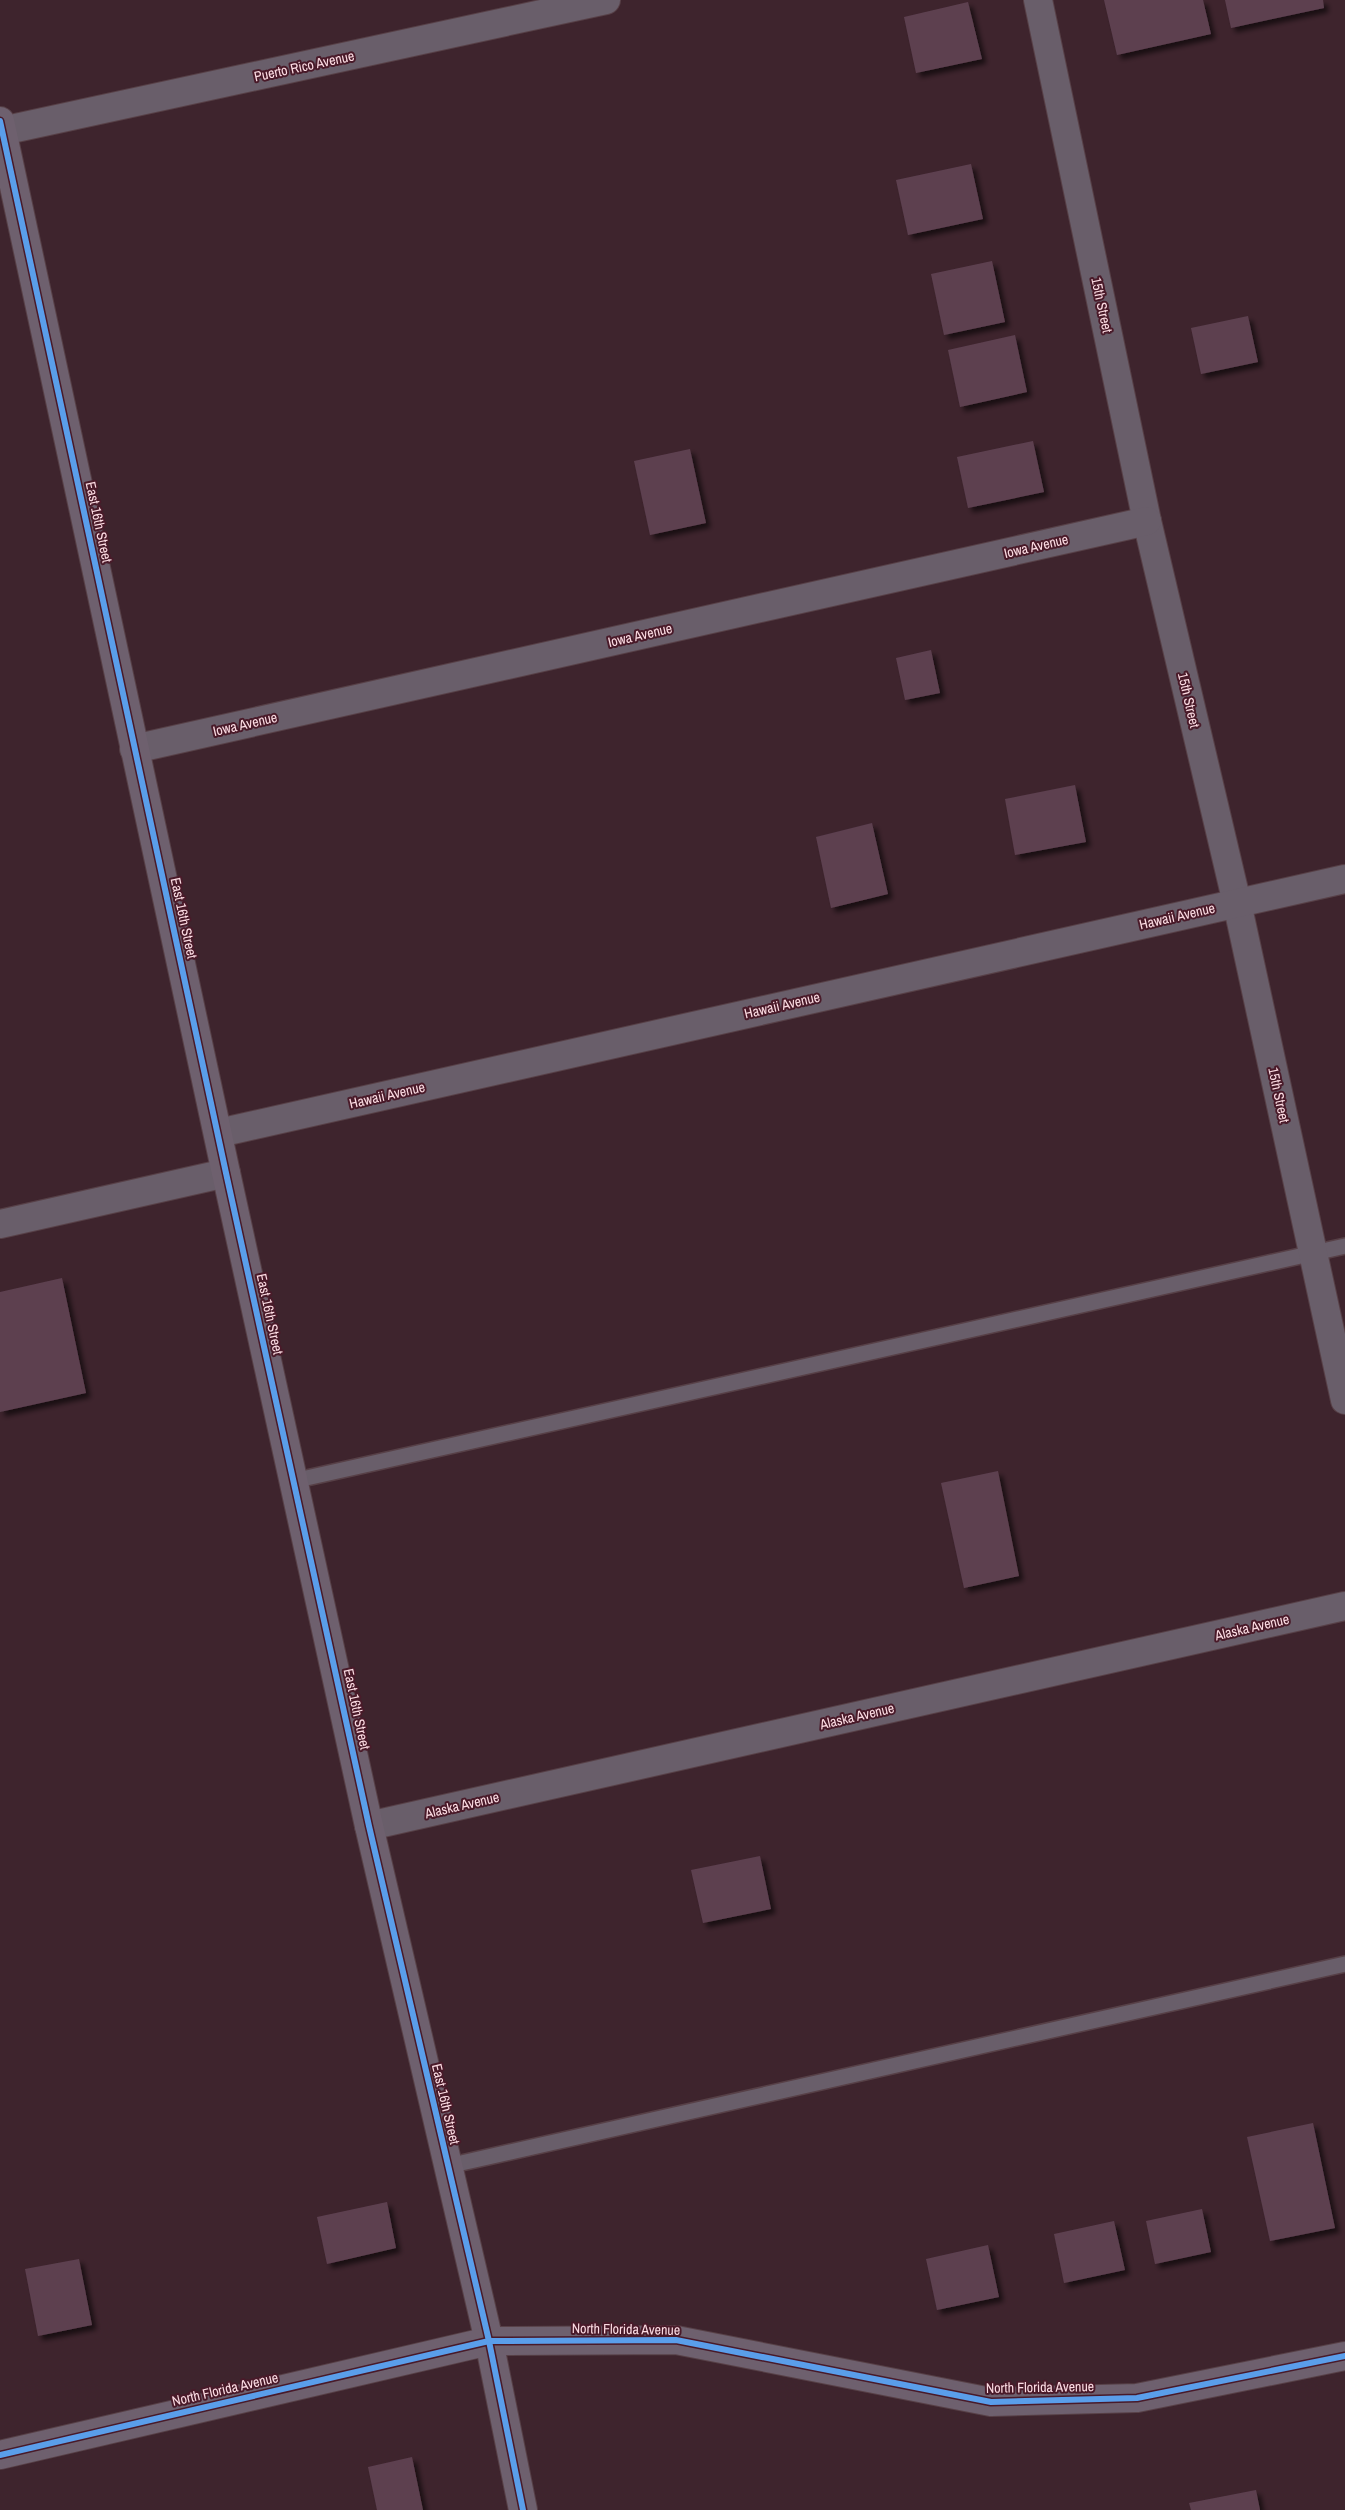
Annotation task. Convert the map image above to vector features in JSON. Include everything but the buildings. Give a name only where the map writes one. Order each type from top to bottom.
[{"type":"street","name":"Puerto Rico Avenue","points":[[1,126],[515,10],[606,0]]},
{"type":"street","name":"15th Street","points":[[1038,0],[1147,521],[1237,903],[1345,1400]]},
{"type":"street","name":"East 16th Street","points":[[1,126],[134,749],[219,1132],[226,1173],[370,1826],[489,2341],[523,2510]]},
{"type":"street","name":"Iowa Avenue","points":[[134,749],[1147,521]]},
{"type":"street","name":"Hawaii Avenue","points":[[219,1132],[1345,879]]},
{"type":"street","points":[[0,1224],[226,1173]]},
{"type":"street","name":"Alaska Avenue","points":[[370,1826],[1345,1606]]},
{"type":"street","name":"North Florida Avenue","points":[[0,2455],[489,2341],[676,2340],[991,2402],[1136,2398],[1345,2356]]},
{"type":"lane","points":[[294,1481],[1345,1246]]},
{"type":"lane","points":[[448,2166],[1345,1964]]},
{"type":"cycle path","points":[[0,121],[226,1173],[369,1826],[489,2341],[523,2510]]},
{"type":"cycle path","points":[[0,2455],[489,2341],[676,2340],[991,2402],[1137,2398],[1345,2356]]}]
